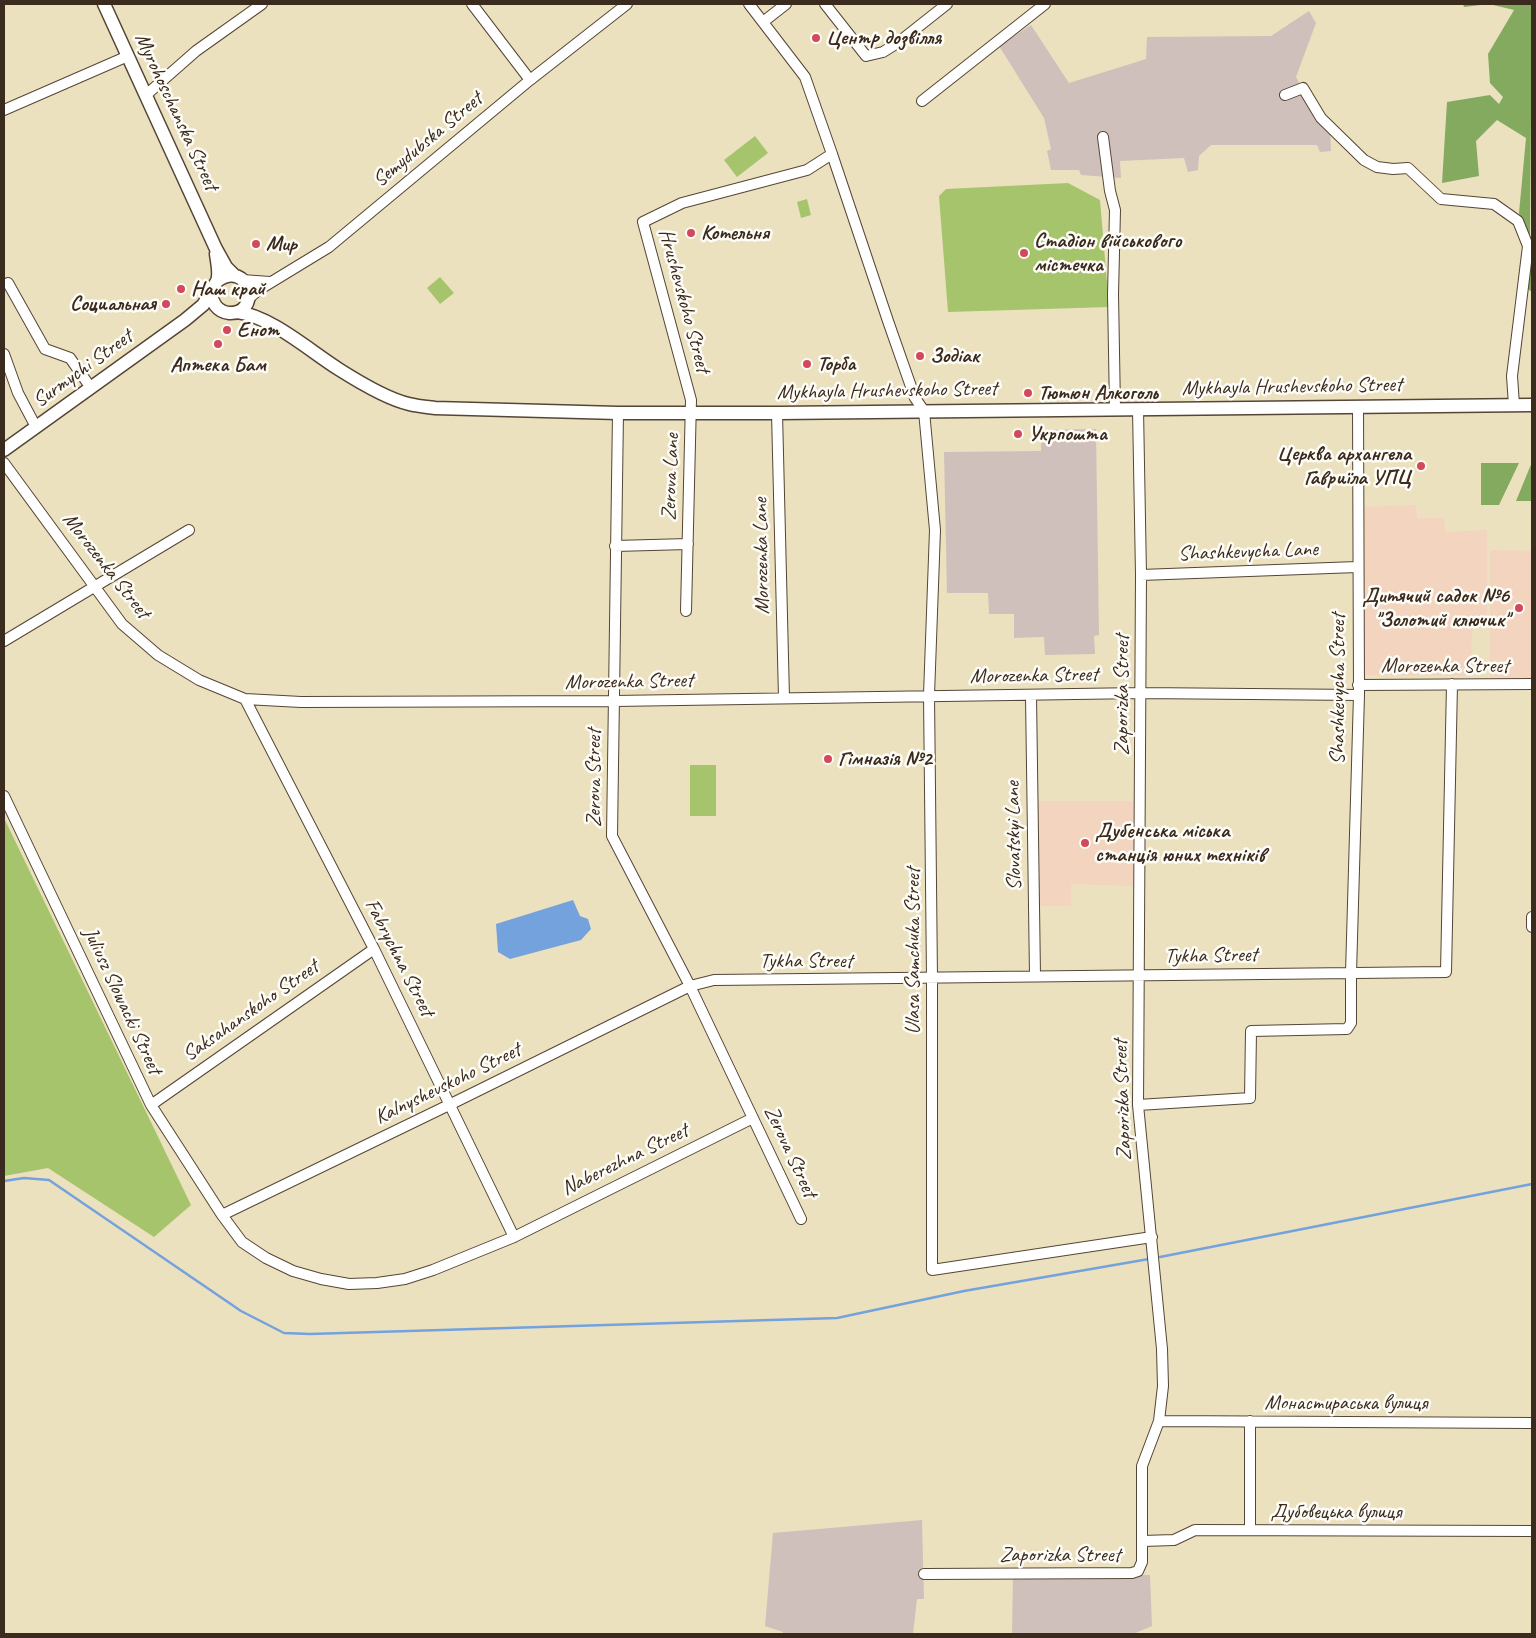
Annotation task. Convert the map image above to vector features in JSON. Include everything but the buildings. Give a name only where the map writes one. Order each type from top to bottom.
[{"type":"main road","name":"Myrohoschanska Street","points":[[107,5],[128,56],[214,243]]},
{"type":"main road","points":[[185,320],[207,312],[237,312],[242,309],[248,300],[248,290],[239,278],[226,267],[214,243]]},
{"type":"main road","points":[[214,243],[218,268],[214,286],[214,303],[222,311]]},
{"type":"main road","points":[[185,320],[203,304],[214,286],[228,276],[239,278]]},
{"type":"main road","name":"Mykhayla Hrushevskoho Street","points":[[248,300],[255,312],[266,322],[341,371],[388,396],[408,404],[435,408],[777,413],[1532,405]]},
{"type":"main road","name":"Mykhayla Hrushevskoho Street","points":[[237,312],[266,322]]},
{"type":"main road","name":"Surmychi Street","points":[[4,450],[185,320]]},
{"type":"street","points":[[146,95],[196,51],[262,4]]},
{"type":"street","points":[[472,4],[530,80]]},
{"type":"street","name":"Semydubska Street","points":[[248,300],[256,291],[329,247],[530,80],[627,4]]},
{"type":"street","points":[[748,4],[805,77],[888,321],[916,398],[924,411]]},
{"type":"street","points":[[763,22],[786,4]]},
{"type":"street","points":[[825,4],[866,56],[883,52],[899,42],[947,4]]},
{"type":"street","points":[[922,101],[1045,4]]},
{"type":"street","points":[[4,110],[128,56]]},
{"type":"street","points":[[1285,95],[1303,88],[1321,118],[1364,160],[1377,166],[1393,169],[1408,168],[1442,199],[1494,204],[1518,221],[1528,246],[1512,376],[1514,405]]},
{"type":"street","points":[[1103,137],[1110,191],[1115,210],[1113,294],[1115,409]]},
{"type":"street","name":"Hrushevskoho Street","points":[[692,412],[691,400],[643,222],[682,203],[807,170],[832,154]]},
{"type":"street","points":[[239,278],[270,282]]},
{"type":"street","points":[[8,283],[45,349],[70,358],[91,388]]},
{"type":"street","points":[[4,354],[18,393],[36,427]]},
{"type":"street","name":"Shashkevycha Street","points":[[1138,1104],[1250,1098],[1251,1031],[1347,1029],[1351,1023],[1358,690],[1358,406]]},
{"type":"street","name":"Zaporizka Street","points":[[924,1574],[1132,1573],[1141,1567],[1143,1541],[1142,1466],[1159,1421],[1163,1386],[1162,1349],[1138,1104],[1141,575],[1138,409]]},
{"type":"street","name":"Ulasa Samchuka Street","points":[[924,411],[935,530],[929,695],[932,978],[932,1270],[1152,1237]]},
{"type":"street","name":"Zerova Street","points":[[618,412],[612,836],[690,986],[801,1219]]},
{"type":"street","name":"Zerova Lane","points":[[686,611],[692,412]]},
{"type":"street","name":"Morozenka Lane","points":[[777,413],[784,698]]},
{"type":"street","name":"Morozenka Street","points":[[4,463],[122,624],[158,655],[199,680],[245,699],[302,702],[614,701],[1358,690],[1452,684],[1532,684]]},
{"type":"street","points":[[4,642],[189,530]]},
{"type":"street","name":"Zerova Lane","points":[[615,546],[688,544]]},
{"type":"street","name":"Shashkevycha Lane","points":[[1141,575],[1357,567]]},
{"type":"street","name":"Tykha Street","points":[[690,986],[714,980],[1446,972],[1452,684]]},
{"type":"street","name":"Slovatskyi Lane","points":[[1031,696],[1035,976]]},
{"type":"street","name":"Fabrychna Street","points":[[245,699],[374,948],[514,1237]]},
{"type":"street","name":"Juliusz Slowacki Street","points":[[4,796],[151,1105],[222,1215],[242,1242],[266,1258],[293,1271],[349,1284],[405,1279],[514,1237]]},
{"type":"street","points":[[1532,917],[1532,927]]},
{"type":"street","name":"Saksahanskoho Street","points":[[151,1105],[374,948]]},
{"type":"street","name":"Kalnyshevskoho Street","points":[[222,1215],[690,986]]},
{"type":"street","name":"Naberezhna Street","points":[[514,1237],[753,1118]]},
{"type":"street","name":"Монастираська вулиця","points":[[1159,1421],[1532,1423]]},
{"type":"street","points":[[1250,1421],[1250,1530]]},
{"type":"street","name":"Дубовецька вулиця","points":[[1143,1541],[1174,1540],[1195,1530],[1532,1531]]},
{"type":"shaded area","points":[[1309,11],[1316,23],[1296,77],[1321,125],[1330,125],[1331,151],[1320,152],[1317,145],[1211,145],[1199,156],[1198,170],[1188,172],[1184,158],[1120,161],[1121,178],[1081,175],[1079,170],[1051,170],[1047,151],[1051,149],[1044,118],[999,46],[1031,25],[1069,83],[1146,59],[1147,37],[1271,36]]},
{"type":"shaded area","points":[[1096,429],[1099,635],[1094,636],[1095,654],[1045,655],[1044,637],[1014,638],[1014,614],[989,614],[988,593],[947,593],[944,452],[1041,451],[1041,430]]},
{"type":"shaded area","points":[[1416,505],[1417,518],[1444,518],[1445,532],[1487,530],[1487,626],[1472,626],[1471,676],[1362,675],[1362,507]]},
{"type":"shaded area","points":[[1490,550],[1532,551],[1532,678],[1490,677]]},
{"type":"shaded area","name":"Дубенська міська станція юних техніків","points":[[1035,801],[1133,801],[1133,886],[1071,884],[1071,906],[1037,906]]},
{"type":"shaded area","points":[[922,1520],[924,1599],[917,1599],[913,1634],[783,1634],[783,1632],[765,1626],[773,1533]]},
{"type":"shaded area","points":[[1013,1575],[1150,1575],[1152,1626],[1133,1634],[1012,1634]]},
{"type":"green space","points":[[1463,4],[1489,4],[1464,7]]},
{"type":"green space","points":[[1489,4],[1532,4],[1530,238],[1532,238],[1532,292],[1528,289],[1530,246],[1519,213],[1526,138],[1497,120],[1476,141],[1479,176],[1442,183],[1447,102],[1490,95],[1499,104],[1503,97],[1490,83],[1488,54],[1514,10]]},
{"type":"green space","points":[[755,136],[768,153],[737,177],[724,160]]},
{"type":"green space","name":"Стадіон військового містечка","points":[[1068,183],[1100,200],[1109,307],[948,312],[939,196],[946,189]]},
{"type":"green space","points":[[807,199],[811,215],[801,218],[797,202]]},
{"type":"green space","points":[[440,277],[454,293],[440,304],[427,288]]},
{"type":"green space","points":[[1532,462],[1532,501],[1516,501]]},
{"type":"green space","points":[[1481,463],[1519,463],[1499,505],[1481,505]]},
{"type":"green space","points":[[690,765],[716,765],[716,816],[690,816]]},
{"type":"green space","points":[[4,818],[191,1205],[154,1237],[48,1168],[4,1176]]},
{"type":"water","points":[[573,900],[580,916],[588,919],[591,929],[581,940],[510,959],[498,952],[496,924]]},
{"type":"waterway","points":[[4,1181],[24,1178],[49,1180],[241,1311],[284,1333],[310,1334],[837,1318],[964,1291],[1149,1259]]},
{"type":"waterway","points":[[1160,1257],[1532,1184]]},
{"type":"place","name":"Центр дозвілля","points":[[816,38]]},
{"type":"place","name":"Котельня","points":[[691,233]]},
{"type":"place","name":"Мир","points":[[256,244]]},
{"type":"place","name":"Стадіон військового містечка","points":[[1024,253]]},
{"type":"place","name":"Наш край","points":[[181,289]]},
{"type":"place","name":"Социальная","points":[[166,304]]},
{"type":"place","name":"Енот","points":[[227,330]]},
{"type":"place","name":"Аптека Бам","points":[[218,344]]},
{"type":"place","name":"Зодіак","points":[[920,356]]},
{"type":"place","name":"Торба","points":[[807,364]]},
{"type":"place","name":"Тютюн Алкоголь","points":[[1028,393]]},
{"type":"place","name":"Укрпошта","points":[[1018,434]]},
{"type":"place","name":"Церква архангела Гавриїла УПЦ","points":[[1421,466]]},
{"type":"place","name":"Дитячий садок №6 \"Золотий ключик\"","points":[[1519,608]]},
{"type":"place","name":"Гімназія №2","points":[[828,759]]},
{"type":"place","name":"Дубенська міська станція юних техніків","points":[[1085,843]]}]
